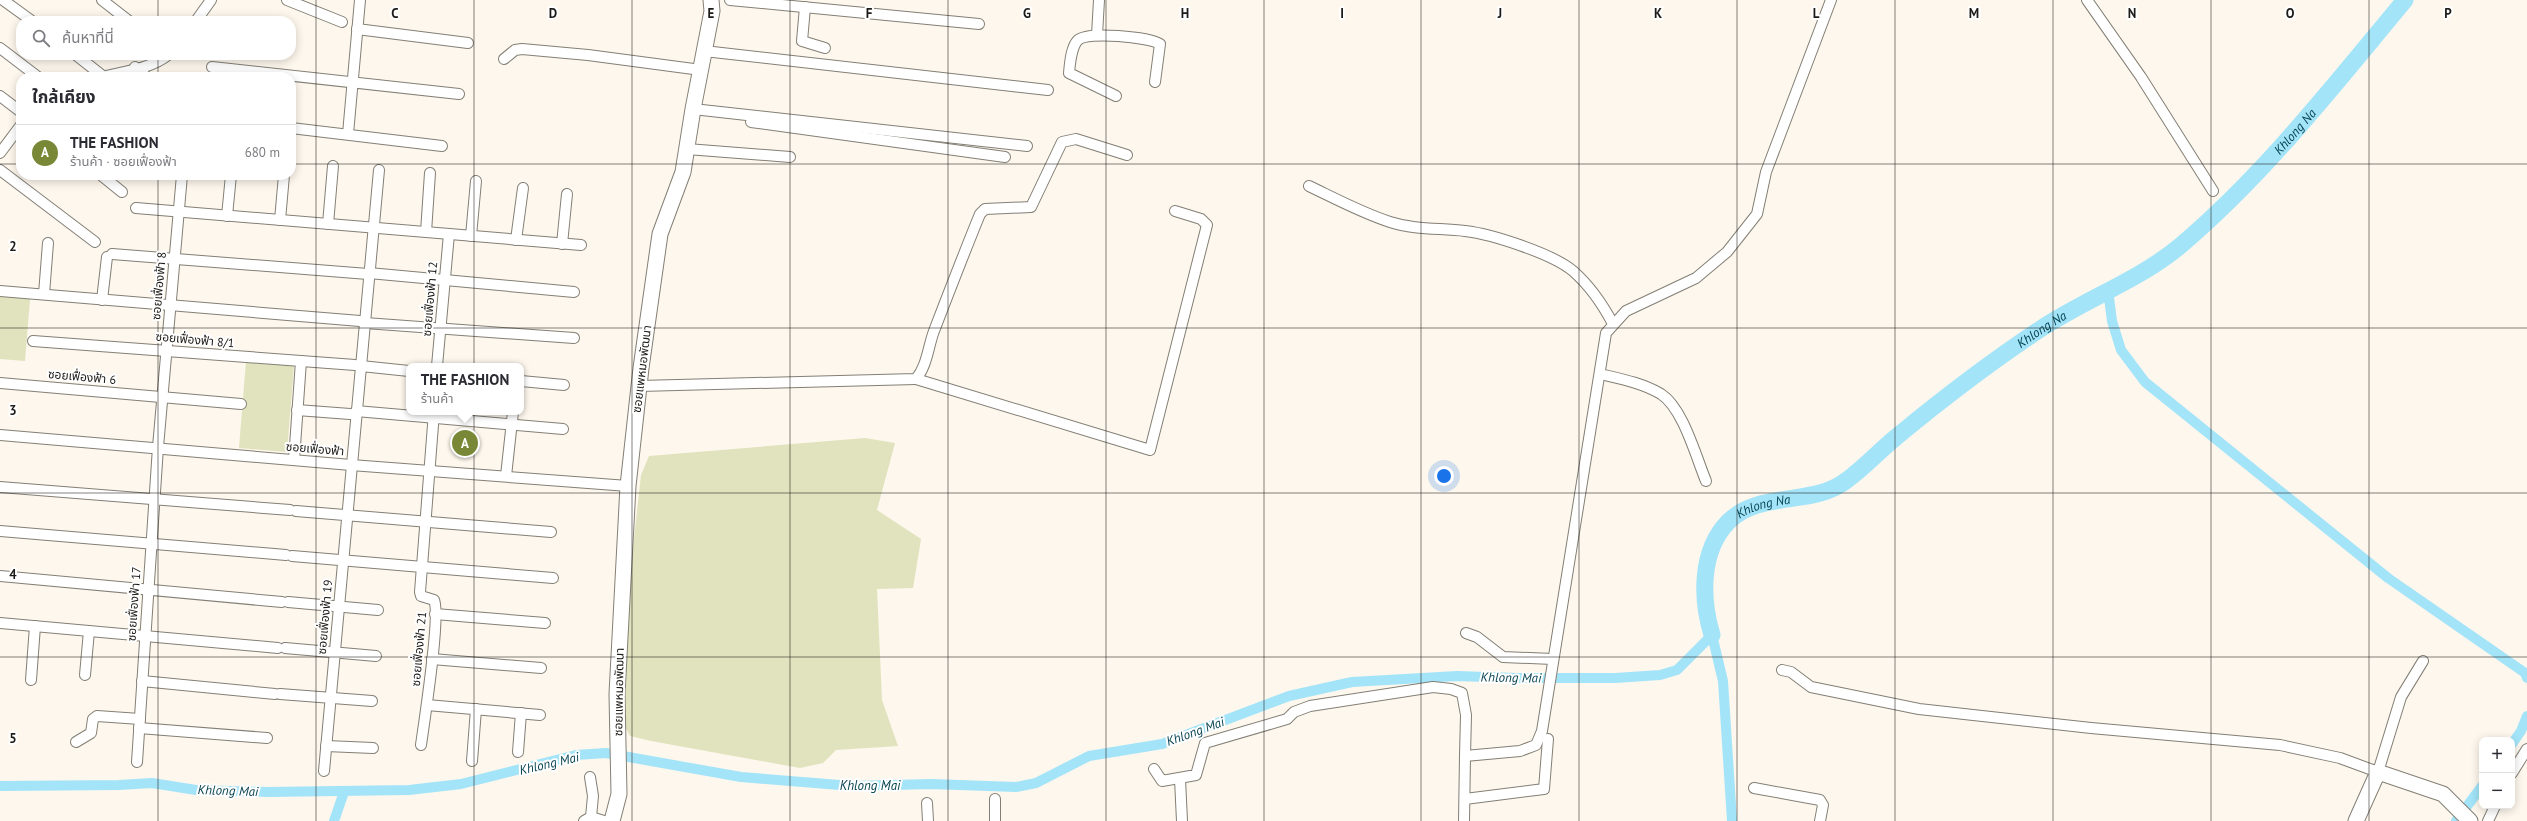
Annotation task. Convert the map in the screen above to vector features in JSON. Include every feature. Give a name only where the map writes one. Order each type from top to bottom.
[{"type":"street","points":[[3,0],[25,16]]},
{"type":"street","points":[[102,0],[123,16]]},
{"type":"street","points":[[200,16],[211,0]]},
{"type":"street","points":[[287,0],[342,22]]},
{"type":"street","points":[[348,134],[360,0]]},
{"type":"street","name":"ซอยแพหมอพัฒนา","points":[[612,821],[619,794],[617,694],[628,486],[639,386],[660,234],[680,183],[692,111],[712,11],[711,0]]},
{"type":"street","points":[[730,0],[979,24]]},
{"type":"street","points":[[1097,35],[1099,0]]},
{"type":"street","points":[[1465,756],[1520,751],[1536,745],[1542,731],[1600,374],[1604,341],[1616,322],[1626,311],[1696,278],[1727,252],[1757,214],[1766,172],[1831,0]]},
{"type":"street","points":[[2087,0],[2141,77],[2213,191]]},
{"type":"street","points":[[805,8],[802,40],[824,48]]},
{"type":"street","points":[[357,29],[468,43]]},
{"type":"street","points":[[1116,96],[1069,73],[1077,41],[1085,36],[1097,35],[1151,41],[1160,44],[1155,82]]},
{"type":"street","points":[[0,48],[31,72]]},
{"type":"street","points":[[504,59],[515,50],[522,49],[588,55],[700,70]]},
{"type":"street","points":[[704,51],[1048,90]]},
{"type":"street","points":[[82,60],[98,72]]},
{"type":"street","points":[[120,72],[135,67],[153,65],[160,60]]},
{"type":"street","points":[[135,67],[141,72]]},
{"type":"street","points":[[212,67],[262,72]]},
{"type":"street","points":[[296,75],[459,94]]},
{"type":"street","points":[[0,96],[16,108]]},
{"type":"street","points":[[692,111],[1028,146]]},
{"type":"street","points":[[692,111],[1005,157]]},
{"type":"street","points":[[296,129],[442,146]]},
{"type":"street","points":[[0,153],[16,132]]},
{"type":"street","points":[[916,379],[922,372],[932,338],[957,269],[980,214],[985,209],[1031,207],[1062,142],[1076,139],[1127,155]]},
{"type":"street","points":[[687,148],[790,157]]},
{"type":"street","points":[[328,224],[333,166]]},
{"type":"street","points":[[0,170],[95,242]]},
{"type":"street","name":"ซอยเฟื่องฟ้า 19","points":[[324,771],[347,515],[353,412],[362,322],[374,229],[379,170]]},
{"type":"street","points":[[426,232],[430,173]]},
{"type":"street","points":[[107,180],[122,192]]},
{"type":"street","name":"ซอยเฟื่องฟ้า 8","points":[[158,447],[182,180]]},
{"type":"street","points":[[227,216],[231,180]]},
{"type":"street","points":[[280,220],[284,180]]},
{"type":"street","points":[[471,236],[476,182]]},
{"type":"street","points":[[1310,186],[1390,222],[1415,228],[1466,231],[1495,237],[1559,262],[1580,278],[1616,322]]},
{"type":"street","points":[[516,240],[523,188]]},
{"type":"street","points":[[562,244],[567,194]]},
{"type":"street","points":[[136,208],[580,245]]},
{"type":"street","points":[[639,386],[916,379],[1150,450],[1207,225],[1201,219],[1175,211]]},
{"type":"street","name":"ซอยเฟื่องฟ้า 12","points":[[438,363],[449,234]]},
{"type":"street","points":[[44,294],[48,243]]},
{"type":"street","points":[[102,300],[110,255],[368,274],[574,292]]},
{"type":"street","points":[[0,291],[440,330],[574,338]]},
{"type":"street","name":"ซอยเฟื่องฟ้า 8/1","points":[[33,341],[166,350],[406,371]]},
{"type":"street","points":[[294,460],[301,361]]},
{"type":"street","points":[[1600,374],[1641,384],[1662,395],[1676,410],[1706,480]]},
{"type":"street","points":[[524,381],[564,385]]},
{"type":"street","name":"ซอยเฟื่องฟ้า 6","points":[[0,383],[240,404]]},
{"type":"street","points":[[298,410],[406,414]]},
{"type":"street","points":[[431,470],[434,415],[512,426],[564,429]]},
{"type":"street","points":[[506,476],[513,415]]},
{"type":"street","name":"ซอยเฟื่องฟ้า","points":[[0,435],[158,447],[351,465],[628,486]]},
{"type":"street","name":"ซอยเฟื่องฟ้า 17","points":[[137,762],[158,447]]},
{"type":"street","name":"ซอยเฟื่องฟ้า 21","points":[[421,745],[432,659],[435,614],[434,600],[420,594],[431,470]]},
{"type":"street","points":[[0,487],[551,532]]},
{"type":"street","points":[[0,531],[553,578]]},
{"type":"street","points":[[0,576],[378,610]]},
{"type":"street","points":[[435,614],[545,623]]},
{"type":"street","points":[[0,623],[376,656]]},
{"type":"street","points":[[31,680],[35,626]]},
{"type":"street","points":[[85,675],[88,631]]},
{"type":"street","points":[[1466,633],[1477,638],[1503,657],[1552,664]]},
{"type":"street","points":[[432,659],[541,668]]},
{"type":"street","points":[[2356,821],[2378,772],[2401,697],[2423,661]]},
{"type":"street","points":[[1782,670],[1791,672],[1811,687],[1919,709],[2091,728],[2280,745],[2340,758],[2436,791],[2450,798],[2470,821]]},
{"type":"street","points":[[142,681],[277,694],[372,701]]},
{"type":"street","points":[[1154,769],[1162,781],[1193,776],[1199,772],[1205,743],[1287,719],[1294,712],[1310,706],[1433,687],[1451,689],[1462,693],[1466,715],[1464,821]]},
{"type":"street","points":[[427,705],[540,715]]},
{"type":"street","points":[[472,761],[476,709]]},
{"type":"street","points":[[518,752],[521,713]]},
{"type":"street","points":[[76,742],[91,733],[93,719],[97,716],[140,723],[267,738]]},
{"type":"street","points":[[1465,799],[1544,790],[1548,739]]},
{"type":"street","points":[[326,746],[373,748]]},
{"type":"street","points":[[2515,768],[2527,749]]},
{"type":"street","points":[[590,777],[594,796],[587,819],[604,821]]},
{"type":"street","points":[[1180,779],[1182,821]]},
{"type":"street","points":[[1754,788],[1820,800],[1823,804],[1820,821]]},
{"type":"street","points":[[995,799],[996,821]]},
{"type":"street","points":[[927,803],[928,821]]},
{"type":"street","points":[[2488,821],[2494,809]]},
{"type":"green space","points":[[0,296],[30,299],[25,361],[0,359]]},
{"type":"green space","points":[[246,361],[294,365],[287,452],[239,448]]},
{"type":"green space","points":[[865,438],[895,443],[877,510],[921,539],[913,588],[877,589],[882,700],[898,746],[836,750],[823,763],[800,768],[630,736],[622,721],[632,557],[641,475],[649,456]]},
{"type":"waterway","name":"Khlong Na","points":[[1712,635],[1706,606],[1705,576],[1712,547],[1728,522],[1741,512],[1755,506],[1819,493],[1833,488],[1847,480],[1893,439],[1968,380],[2003,355],[2057,319],[2147,270],[2180,246],[2211,218],[2270,159],[2298,128],[2405,0]]},
{"type":"waterway","points":[[2108,290],[2112,321],[2121,350],[2145,382],[2388,578],[2525,673],[2527,678]]},
{"type":"waterway","name":"Khlong Mai","points":[[0,786],[119,785],[152,783],[196,790],[268,792],[409,790],[461,784],[576,755],[606,753],[741,777],[852,786],[931,784],[1016,787],[1036,783],[1089,756],[1162,744],[1289,696],[1352,682],[1457,676],[1517,678],[1615,678],[1660,675],[1677,670],[1712,635],[1723,681],[1732,821]]},
{"type":"waterway","points":[[2515,740],[2521,731],[2527,716]]},
{"type":"waterway","points":[[2456,821],[2479,790]]},
{"type":"waterway","points":[[334,821],[344,792]]},
{"type":"place","name":"THE FASHION","points":[[465,443]]}]
